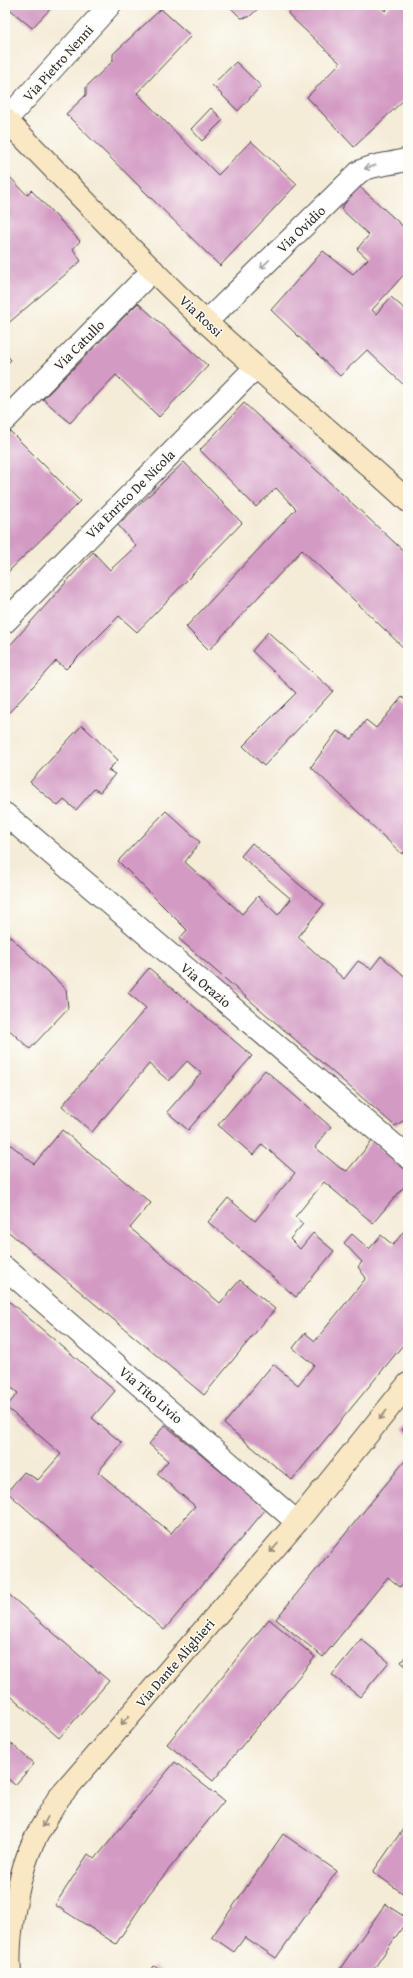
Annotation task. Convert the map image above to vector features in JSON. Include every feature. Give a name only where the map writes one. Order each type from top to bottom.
[{"type":"street","name":"Via Pietro Nenni","points":[[5,120],[110,5]]},
{"type":"street","name":"Via Rossi","points":[[5,120],[206,322],[352,449],[408,501]]},
{"type":"street","name":"Via Ovidio","points":[[206,322],[359,172],[376,165],[392,164],[408,159]]},
{"type":"street","name":"Via Catullo","points":[[5,420],[153,270]]},
{"type":"street","name":"Via Enrico De Nicola","points":[[5,622],[256,367]]},
{"type":"street","name":"Via Orazio","points":[[5,814],[408,1157]]},
{"type":"street","name":"Via Tito Livio","points":[[5,1268],[297,1522]]},
{"type":"street","name":"Via Dante Alighieri","points":[[10,1973],[10,1904],[29,1851],[57,1800],[297,1522],[408,1384]]},
{"type":"building","points":[[5,5],[54,5],[32,28]]},
{"type":"building","points":[[228,5],[262,5],[249,17],[241,18]]},
{"type":"building","points":[[290,5],[379,5],[385,11],[391,5],[408,5],[408,96],[354,147],[307,97],[340,63],[288,14],[293,8]]},
{"type":"building","points":[[161,9],[191,36],[137,93],[218,175],[251,141],[297,184],[220,266],[66,114],[86,95],[86,87],[113,61],[113,54]]},
{"type":"building","points":[[236,62],[261,86],[238,111],[212,85]]},
{"type":"building","points":[[211,108],[223,120],[202,141],[191,129]]},
{"type":"building","points":[[7,174],[27,195],[31,190],[80,241],[73,249],[81,261],[5,326],[5,176]]},
{"type":"building","points":[[358,185],[408,231],[408,270],[372,310],[376,314],[391,297],[408,312],[408,389],[367,350],[340,376],[271,310],[323,251],[353,274],[368,259],[357,249],[369,235],[341,209]]},
{"type":"building","points":[[138,303],[208,366],[159,417],[116,375],[70,423],[43,399]]},
{"type":"building","points":[[5,353],[11,360],[5,366]]},
{"type":"building","points":[[244,403],[408,555],[408,652],[302,550],[209,650],[186,627],[296,509],[276,488],[256,507],[200,450]]},
{"type":"building","points":[[10,431],[80,501],[5,575],[5,436]]},
{"type":"building","points":[[184,462],[242,523],[137,632],[119,616],[66,669],[56,661],[5,717],[5,651],[93,552],[110,570],[136,546],[118,525]]},
{"type":"building","points":[[268,632],[333,691],[264,766],[243,746],[296,693],[252,651]]},
{"type":"building","points":[[402,697],[408,702],[408,848],[402,854],[311,767],[337,731],[352,739],[366,720],[376,728]]},
{"type":"building","points":[[82,725],[118,760],[108,770],[115,774],[100,792],[94,789],[76,810],[64,800],[58,806],[30,782]]},
{"type":"building","points":[[166,811],[200,842],[185,862],[242,914],[258,896],[278,915],[291,899],[241,856],[252,843],[324,904],[298,937],[344,979],[358,961],[371,969],[381,956],[408,979],[408,1124],[403,1121],[395,1126],[179,939],[187,930],[118,861]]},
{"type":"building","points":[[5,932],[66,989],[68,1008],[30,1049],[5,1026]]},
{"type":"building","points":[[149,968],[252,1056],[188,1130],[167,1112],[201,1073],[187,1061],[169,1081],[149,1064],[92,1132],[62,1106],[146,1008],[128,993]]},
{"type":"building","points":[[265,1070],[331,1127],[315,1147],[340,1168],[347,1171],[372,1141],[408,1172],[408,1182],[373,1223],[324,1182],[295,1217],[303,1224],[290,1239],[300,1249],[313,1233],[334,1251],[296,1297],[208,1222],[228,1198],[255,1221],[295,1173],[262,1144],[253,1155],[218,1125]]},
{"type":"building","points":[[62,1130],[151,1203],[130,1228],[220,1303],[240,1280],[275,1309],[204,1395],[5,1229],[5,1140],[34,1164]]},
{"type":"building","points":[[408,1226],[408,1339],[292,1480],[224,1424],[273,1364],[298,1385],[314,1365],[293,1348],[305,1333],[315,1341],[366,1278],[358,1267],[362,1262],[344,1243],[352,1234],[369,1249],[381,1235],[393,1245]]},
{"type":"building","points":[[5,1298],[115,1391],[92,1418],[122,1443],[98,1472],[171,1533],[195,1506],[157,1474],[168,1461],[149,1444],[165,1425],[266,1509],[164,1630],[7,1492],[24,1472],[38,1480],[61,1454],[6,1407],[18,1393],[5,1383]]},
{"type":"building","points":[[408,1423],[408,1435],[402,1430]]},
{"type":"building","points":[[408,1457],[408,1577],[400,1587],[388,1577],[323,1657],[276,1619]]},
{"type":"building","points":[[6,1592],[109,1681],[59,1738],[5,1691]]},
{"type":"building","points":[[269,1619],[315,1657],[213,1781],[167,1744]]},
{"type":"building","points":[[361,1639],[389,1662],[360,1697],[332,1675]]},
{"type":"building","points":[[408,1653],[408,1668],[401,1662]]},
{"type":"building","points":[[5,1738],[34,1764],[15,1785],[5,1776]]},
{"type":"building","points":[[175,1762],[224,1801],[149,1894],[116,1944],[55,1905],[88,1854],[95,1859]]},
{"type":"building","points":[[408,1822],[408,1897],[373,1872]]},
{"type":"building","points":[[283,1834],[337,1871],[276,1958],[245,1937],[234,1952],[212,1937]]},
{"type":"building","points":[[385,1904],[408,1919],[371,1973],[337,1973]]},
{"type":"building","points":[[154,1966],[165,1973],[149,1973]]}]
